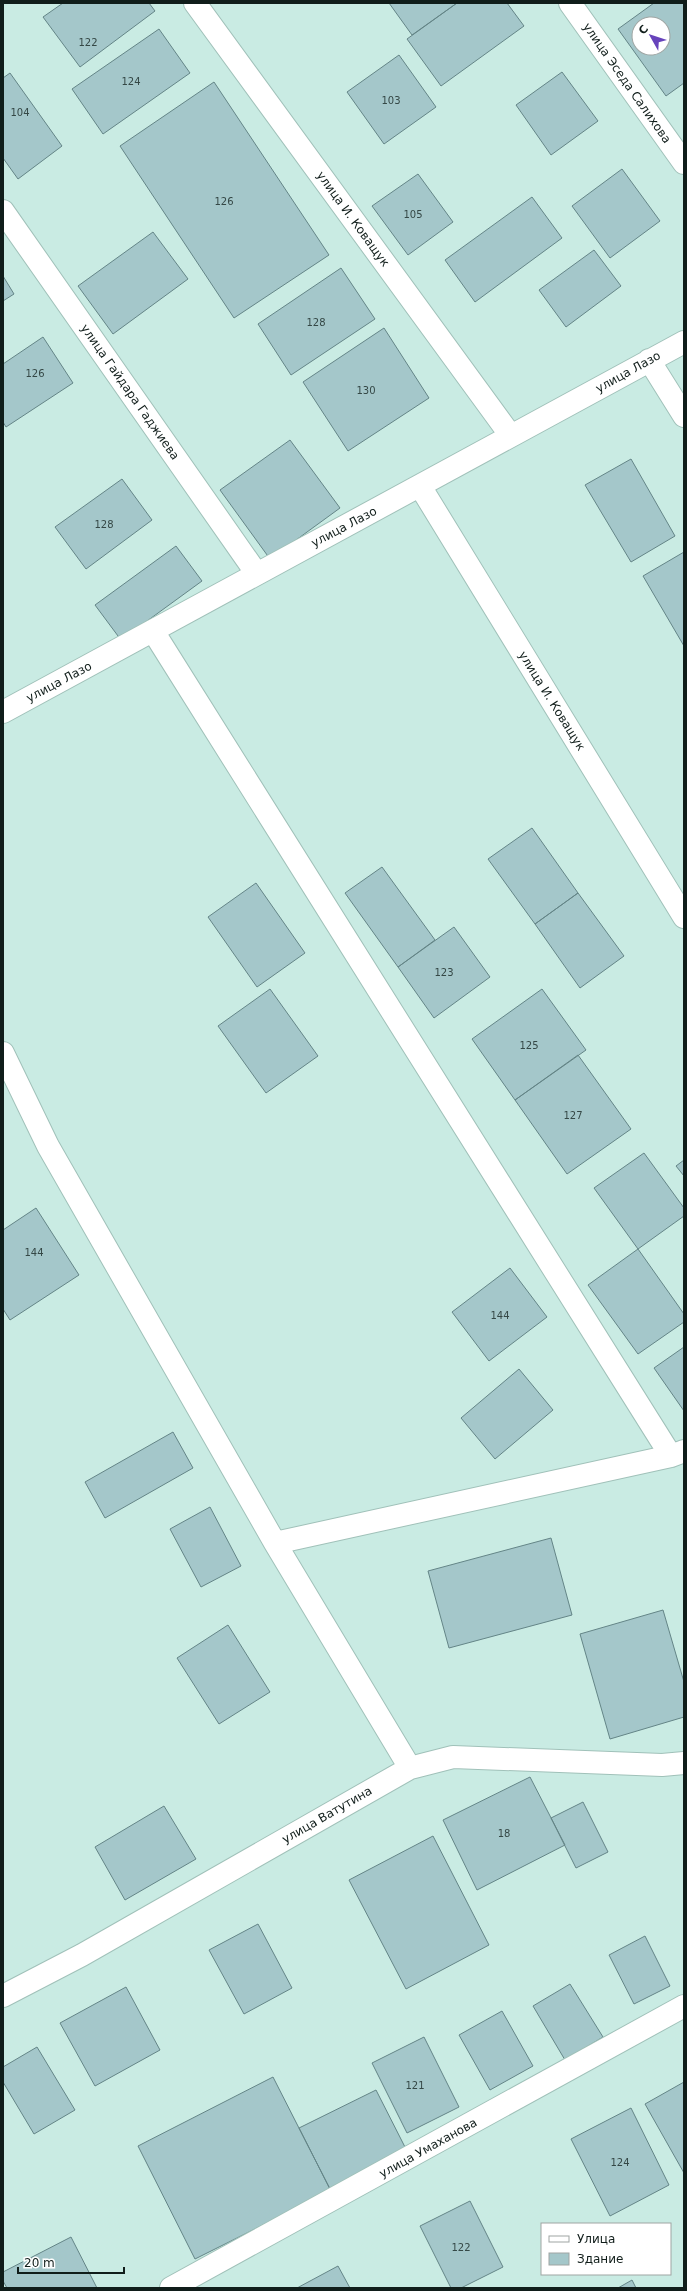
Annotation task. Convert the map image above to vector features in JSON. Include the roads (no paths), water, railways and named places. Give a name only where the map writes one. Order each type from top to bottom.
[{"type":"street","name":"улица И. Коващук","points":[[195,3],[511,436]]},
{"type":"street","name":"улица Эседа Салихова","points":[[570,3],[684,163]]},
{"type":"street","name":"улица Гайдара Гаджиева","points":[[3,211],[257,574]]},
{"type":"street","name":"улица Лазо","points":[[3,712],[684,342]]},
{"type":"street","points":[[650,360],[684,416]]},
{"type":"street","name":"улица И. Коващук","points":[[420,486],[684,917]]},
{"type":"street","points":[[153,631],[678,1454],[276,1543]]},
{"type":"street","points":[[3,1053],[48,1146],[276,1543],[410,1768]]},
{"type":"street","name":"улица Ватутина","points":[[3,1996],[82,1955],[410,1768],[454,1757],[662,1765],[684,1764]]},
{"type":"street","name":"улица Умаханова","points":[[171,2288],[684,2006]]}]
